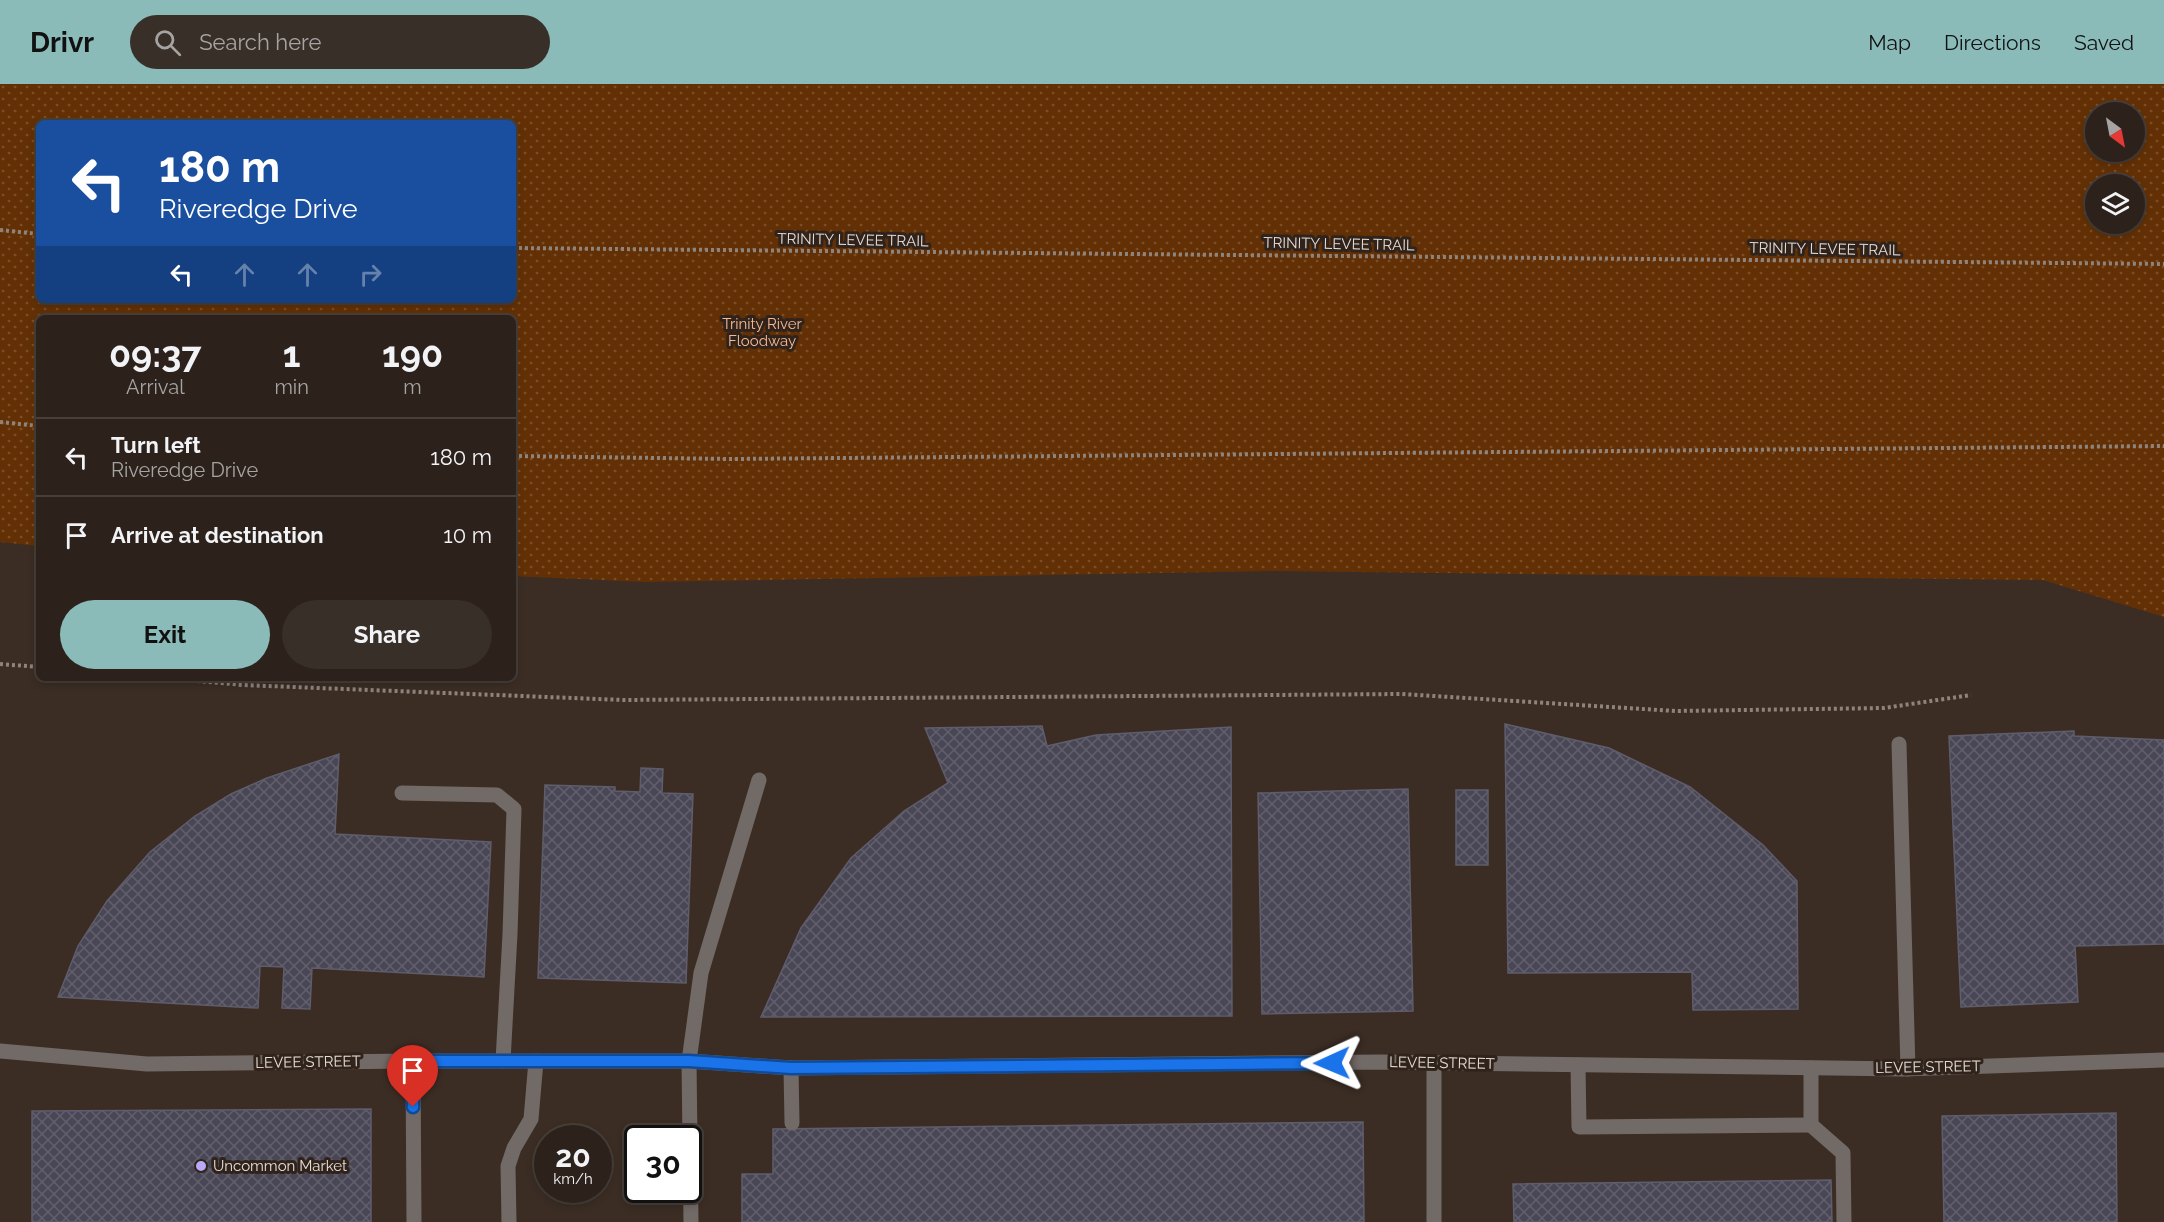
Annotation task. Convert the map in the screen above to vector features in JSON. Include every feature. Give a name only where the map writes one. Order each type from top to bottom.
[{"type":"street","points":[[1899,744],[1908,1069]]},
{"type":"street","points":[[691,1222],[689,1061],[701,973],[759,780]]},
{"type":"street","points":[[402,793],[498,795],[514,809],[503,1061]]},
{"type":"street","name":"LEVEE STREET","points":[[0,1052],[147,1064],[689,1061],[791,1068],[1434,1063],[1908,1069],[2164,1060]]},
{"type":"street","points":[[413,1061],[414,1222]]},
{"type":"street","points":[[509,1222],[508,1166],[514,1148],[531,1119],[536,1061]]},
{"type":"street","points":[[1434,1063],[1434,1222]]},
{"type":"street","points":[[1578,1065],[1579,1127],[1811,1125],[1844,1153],[1844,1222]]},
{"type":"street","points":[[791,1068],[792,1123]]},
{"type":"street","points":[[1811,1068],[1811,1125]]},
{"type":"path","points":[[0,230],[36,234]]},
{"type":"path","name":"TRINITY LEVEE TRAIL","points":[[516,248],[2164,264]]},
{"type":"path","points":[[0,422],[36,426]]},
{"type":"path","points":[[516,456],[743,459],[2164,446]]},
{"type":"path","points":[[0,664],[36,668]]},
{"type":"path","points":[[196,681],[243,685],[623,700],[1402,694],[1676,711],[1884,708],[1971,695]]},
{"type":"green space","name":"Trinity River Floodway","points":[[0,84],[2164,84],[2164,617],[2043,580],[1275,571],[645,582],[516,576],[516,315],[36,315],[36,546],[0,542]]},
{"type":"building","points":[[1505,724],[1609,748],[1690,787],[1763,845],[1797,881],[1798,1009],[1693,1010],[1692,972],[1508,973]]},
{"type":"building","points":[[1042,726],[1047,746],[1096,735],[1231,727],[1232,1016],[761,1017],[801,928],[851,858],[904,811],[948,783],[925,728]]},
{"type":"building","points":[[2074,731],[2074,736],[2164,740],[2164,944],[2075,946],[2078,1002],[1961,1007],[1949,736]]},
{"type":"building","points":[[339,754],[335,834],[491,842],[484,977],[312,968],[310,1009],[282,1008],[284,967],[260,966],[258,1008],[58,997],[78,946],[107,901],[150,852],[195,816],[231,794],[267,778]]},
{"type":"building","points":[[641,768],[663,769],[662,793],[693,794],[686,983],[538,978],[545,785],[615,787],[615,791],[640,792]]},
{"type":"building","points":[[1408,789],[1413,1011],[1262,1014],[1258,793]]},
{"type":"building","points":[[1456,790],[1488,790],[1488,865],[1456,865]]},
{"type":"building","name":"Uncommon Market","points":[[371,1109],[371,1222],[32,1222],[32,1111]]},
{"type":"building","points":[[2116,1113],[2117,1222],[1944,1222],[1942,1116]]},
{"type":"building","points":[[1363,1122],[1364,1222],[742,1222],[742,1174],[773,1174],[773,1129]]},
{"type":"building","points":[[1831,1180],[1832,1222],[1514,1222],[1513,1184]]},
{"type":"place","name":"Uncommon Market","points":[[201,1166]]},
{"type":"route","points":[[413,1107],[413,1061],[689,1061],[791,1068],[1332,1063]]}]
